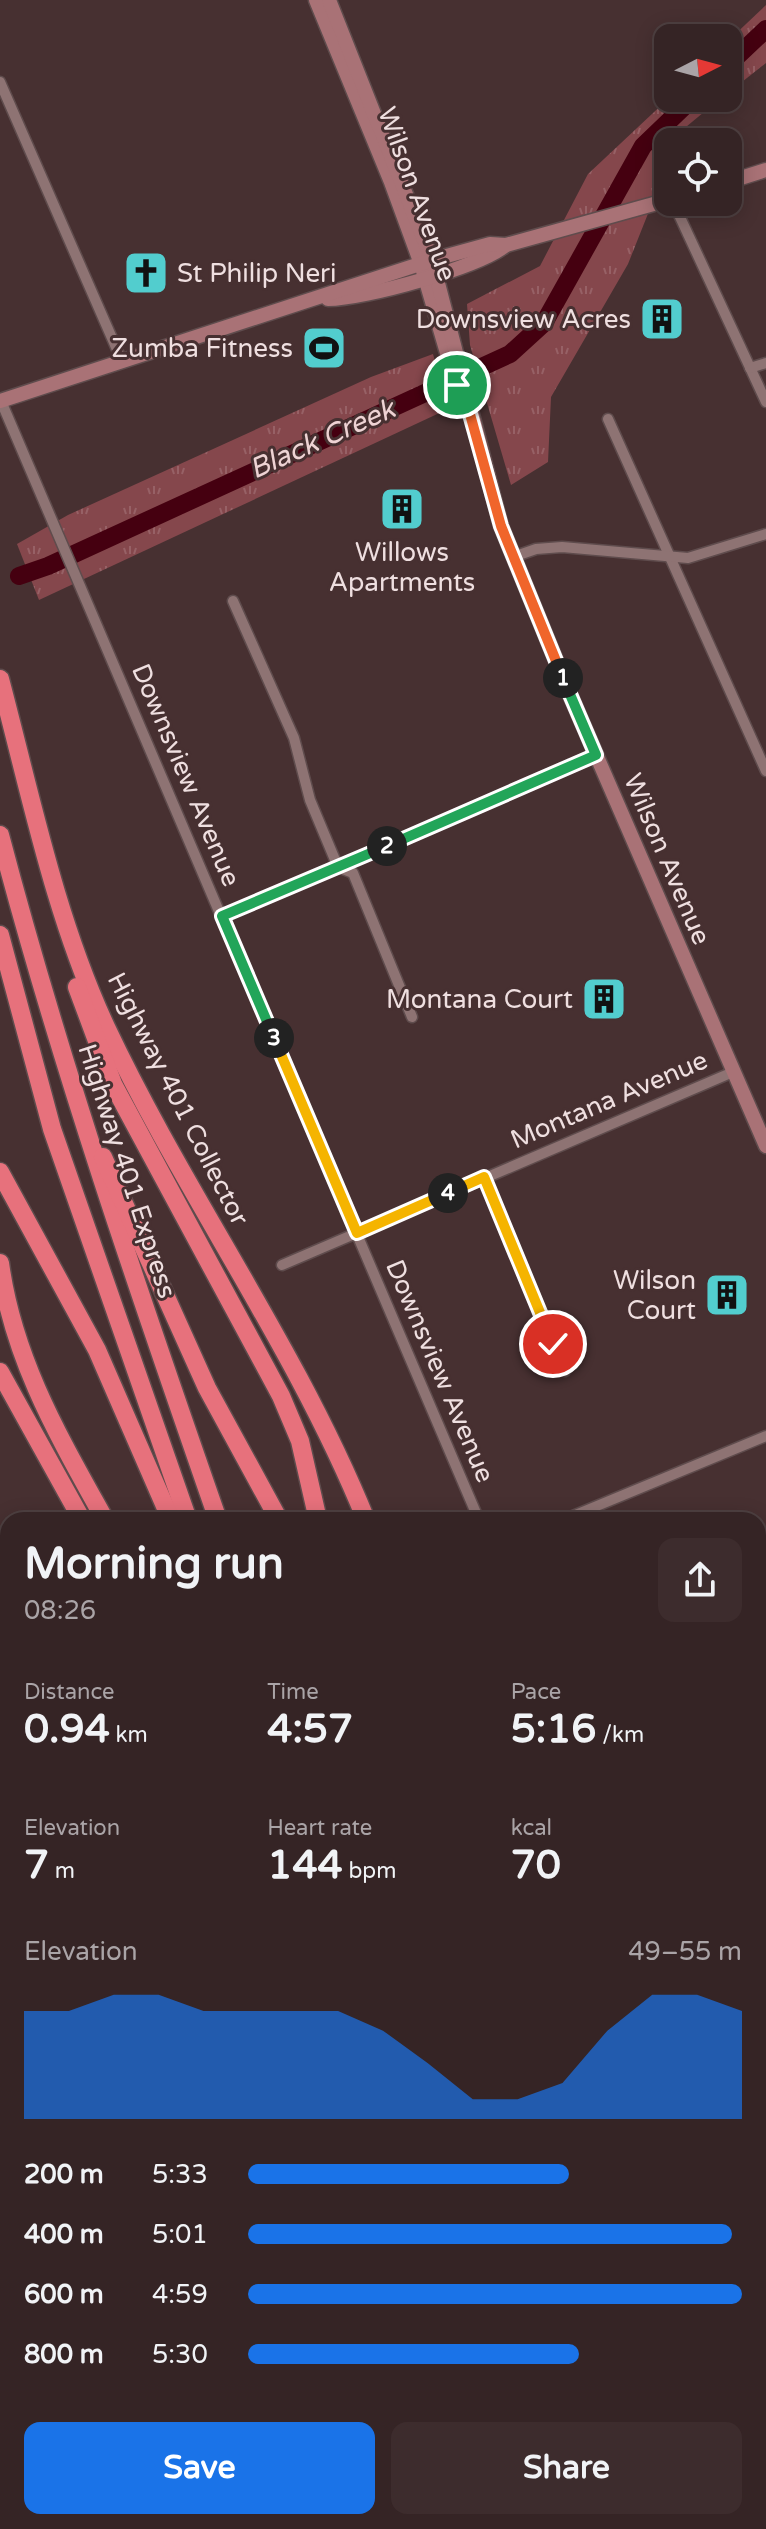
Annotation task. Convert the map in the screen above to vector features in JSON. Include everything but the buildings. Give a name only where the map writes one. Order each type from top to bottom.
[{"type":"highway","name":"Highway 401 Collector","points":[[0,679],[68,937],[106,1027],[317,1412],[362,1512]]},
{"type":"highway","name":"Highway 401 Express","points":[[0,835],[74,1096],[215,1512]]},
{"type":"highway","name":"Highway 401 Express","points":[[0,935],[52,1129],[185,1512]]},
{"type":"highway","points":[[68,937],[71,970],[113,1084],[281,1396],[300,1441],[316,1512]]},
{"type":"highway","points":[[74,1096],[207,1388],[275,1512]]},
{"type":"highway","points":[[0,1172],[97,1350],[168,1512]]},
{"type":"highway","points":[[0,1263],[16,1338],[34,1389],[101,1512]]},
{"type":"highway","points":[[0,1372],[78,1512]]},
{"type":"main road","name":"Wilson Avenue","points":[[316,0],[428,268]]},
{"type":"main road","name":"Wilson Avenue","points":[[329,0],[428,268],[513,557],[766,1146]]},
{"type":"main road","points":[[742,178],[766,170]]},
{"type":"main road","points":[[1,401],[322,299],[341,299],[428,268],[494,255],[506,245],[654,205]]},
{"type":"street","points":[[0,82],[122,361]]},
{"type":"street","points":[[677,216],[766,402]]},
{"type":"street","points":[[750,368],[766,363]]},
{"type":"street","name":"Downsview Avenue","points":[[1,401],[476,1512]]},
{"type":"street","points":[[608,419],[766,771]]},
{"type":"street","points":[[513,557],[536,549],[562,547],[673,558],[698,556],[766,534]]},
{"type":"street","points":[[233,601],[294,738],[310,800],[338,867],[353,873],[412,1017]]},
{"type":"street","points":[[222,916],[596,755]]},
{"type":"street","name":"Montana Avenue","points":[[282,1265],[733,1072]]},
{"type":"street","points":[[484,1177],[565,1371]]},
{"type":"street","points":[[582,1512],[766,1436]]},
{"type":"green space","points":[[766,5],[766,63],[742,82],[742,28]]},
{"type":"green space","points":[[654,112],[704,112],[685,128],[654,128],[654,199],[628,264],[551,397],[548,462],[511,485],[470,345],[467,304],[540,266],[588,174]]},
{"type":"green space","points":[[433,354],[448,409],[39,600],[17,544],[68,515],[371,377]]},
{"type":"waterway","name":"Black Creek","points":[[742,52],[766,29]]},
{"type":"waterway","name":"Black Creek","points":[[19,576],[48,566],[510,354],[544,323],[643,146],[678,112]]},
{"type":"place","name":"St Philip Neri","points":[[146,273]]},
{"type":"place","name":"Downsview Acres","points":[[662,319]]},
{"type":"place","name":"Zumba Fitness","points":[[324,348]]},
{"type":"place","name":"Willows Apartments","points":[[402,509]]},
{"type":"place","name":"Montana Court","points":[[604,999]]},
{"type":"place","name":"Wilson Court","points":[[727,1295]]},
{"type":"route","points":[[457,385],[468,407],[501,526],[596,755],[222,916],[357,1233],[484,1177],[553,1344]]}]
